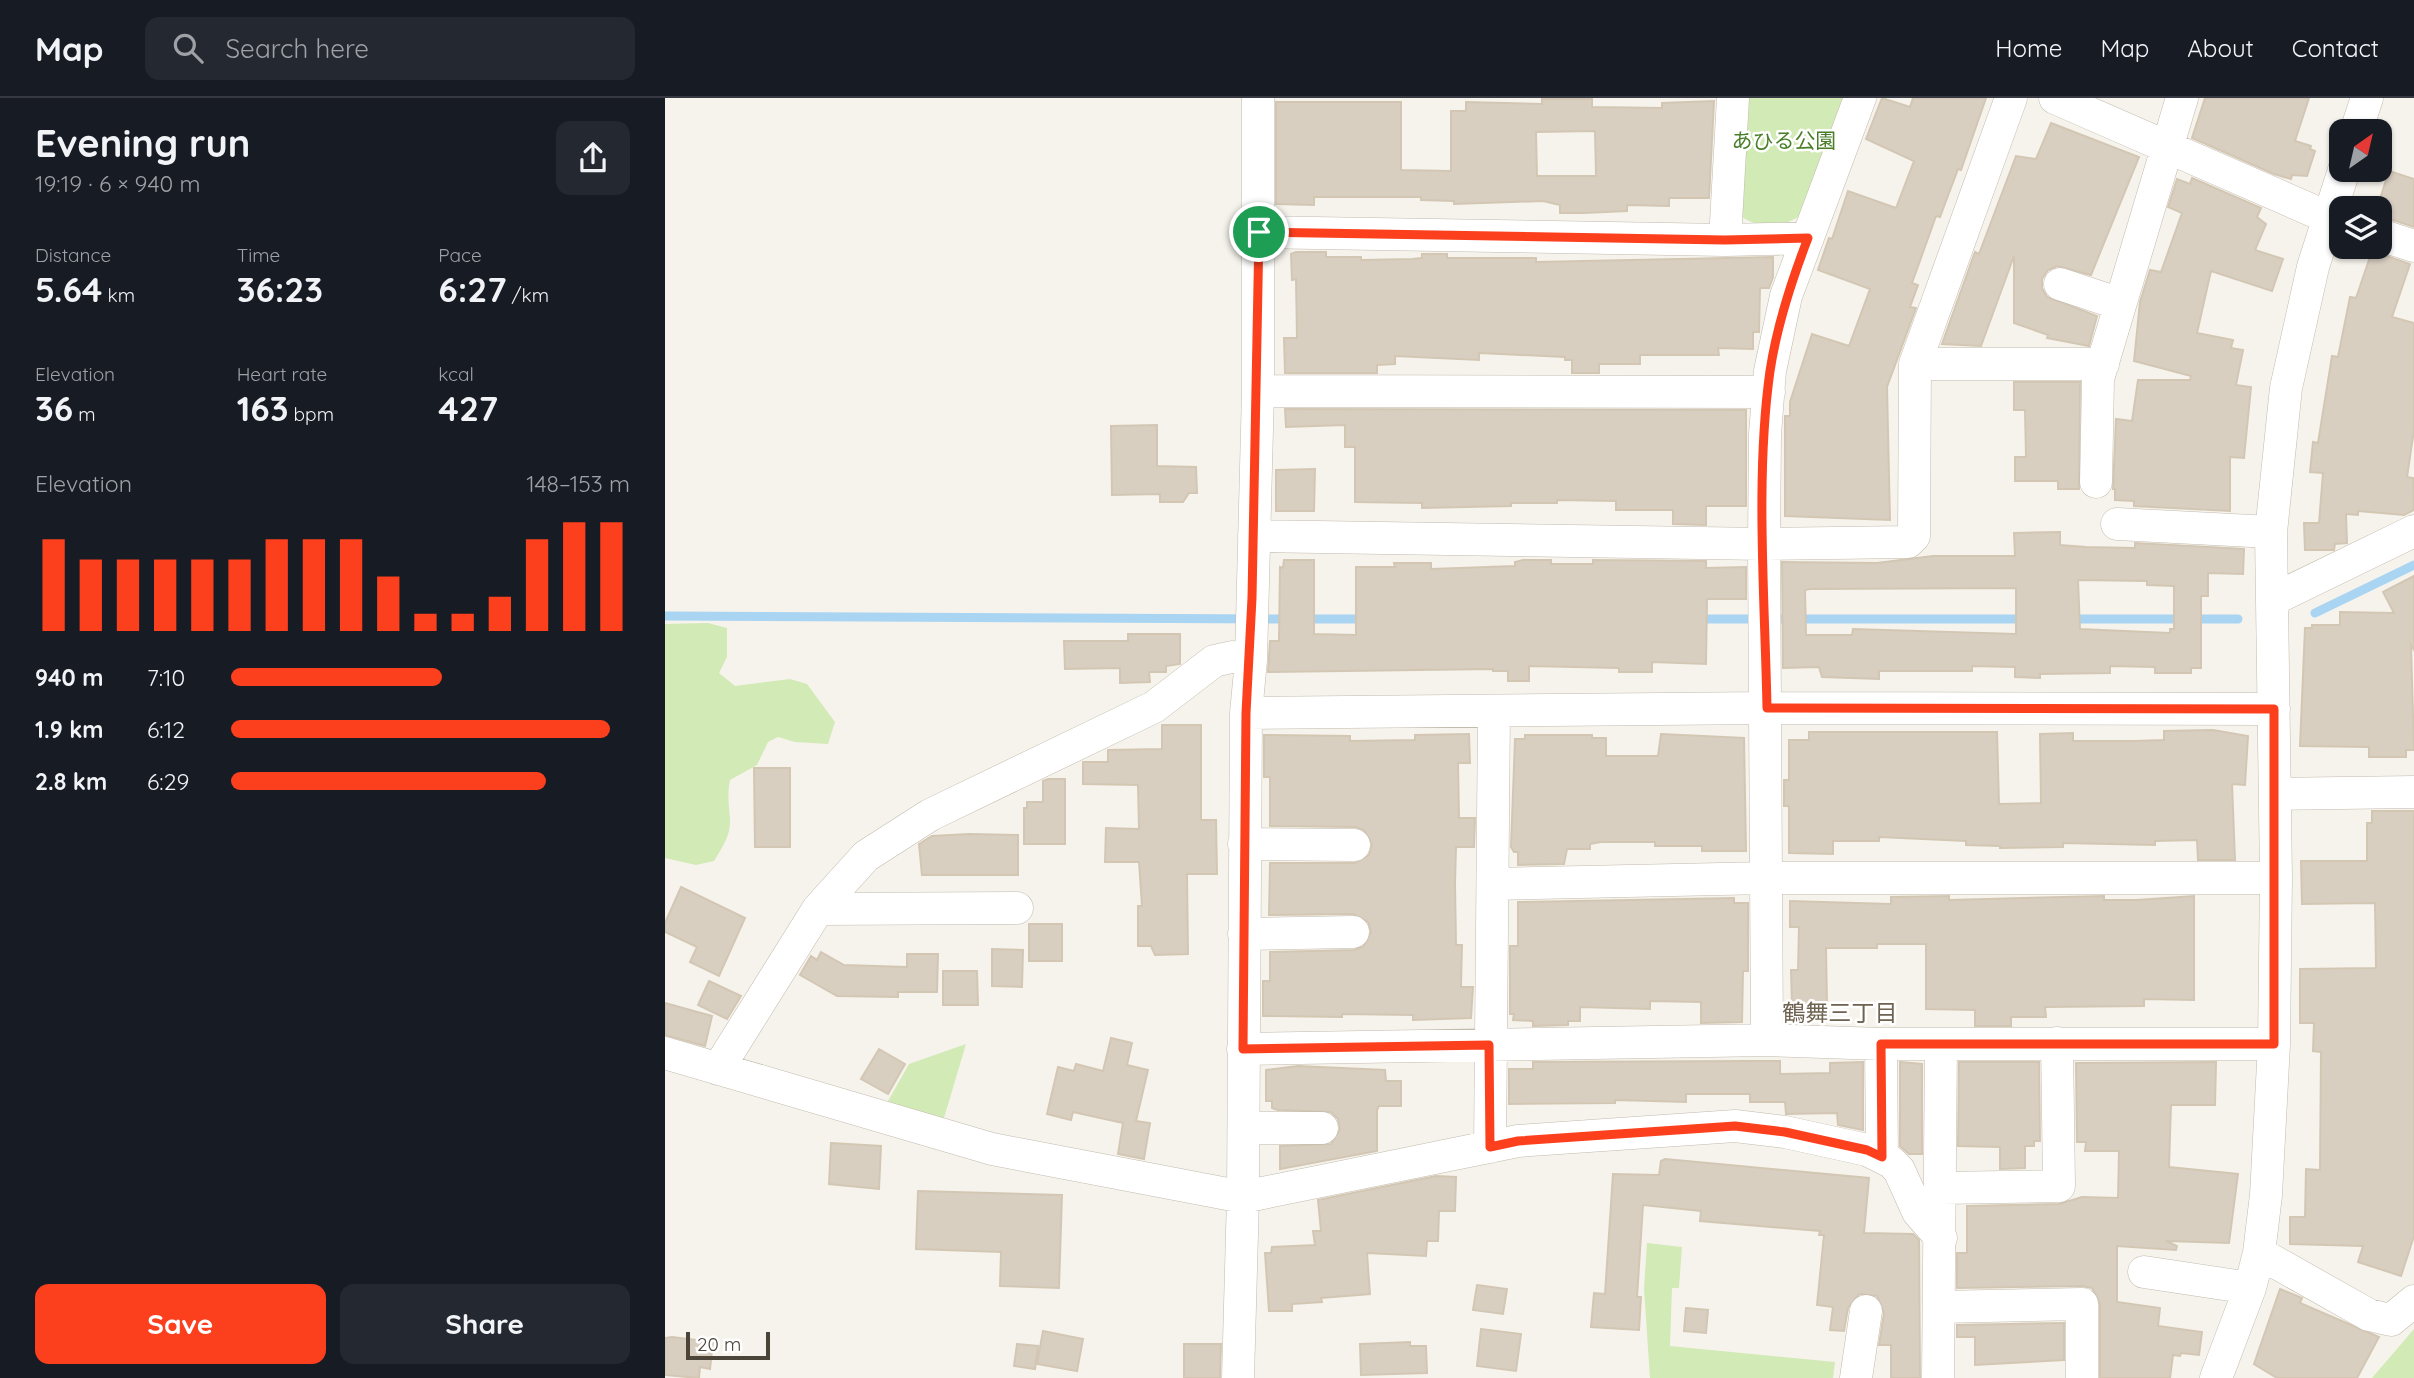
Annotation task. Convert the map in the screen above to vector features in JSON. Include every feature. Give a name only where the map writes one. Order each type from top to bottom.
[{"type":"street","points":[[1238,1378],[1244,1128],[1246,713],[1251,660],[1258,391],[1258,98]]},
{"type":"street","points":[[1725,240],[1733,98]]},
{"type":"street","points":[[1766,1040],[1767,708],[1764,544],[1769,392],[1786,296],[1860,98]]},
{"type":"street","points":[[1254,536],[1764,544],[1908,542],[1914,536],[1915,364],[2011,98]]},
{"type":"street","points":[[2055,98],[2329,218]]},
{"type":"street","points":[[2097,482],[2098,379],[2182,98]]},
{"type":"street","points":[[2360,119],[2367,98]]},
{"type":"street","points":[[1259,232],[1725,240],[1808,238]]},
{"type":"street","points":[[2216,1378],[2250,1288],[2259,1253],[2274,1044],[2276,878],[2271,532],[2286,388],[2313,267],[2329,234]]},
{"type":"street","points":[[2392,239],[2414,246]]},
{"type":"street","points":[[2060,284],[2120,303]]},
{"type":"street","points":[[1915,364],[2102,364]]},
{"type":"street","points":[[1258,391],[1769,392]]},
{"type":"street","points":[[2117,524],[2271,532]]},
{"type":"street","points":[[2272,600],[2414,531]]},
{"type":"street","points":[[718,1069],[818,909],[866,856],[930,814],[1122,725],[1154,707],[1214,661],[1232,657],[1251,660]]},
{"type":"street","points":[[1246,713],[1767,708],[2274,709]]},
{"type":"street","points":[[1490,1147],[1494,712]]},
{"type":"street","points":[[2275,794],[2414,792]]},
{"type":"street","points":[[1244,844],[1354,845]]},
{"type":"street","points":[[1493,884],[1766,878],[2276,878]]},
{"type":"street","points":[[818,909],[1017,908]]},
{"type":"street","points":[[1244,934],[1353,932]]},
{"type":"street","points":[[1243,1049],[1766,1040],[1941,1045],[2274,1044]]},
{"type":"street","points":[[1941,1188],[2059,1186],[2057,1043]]},
{"type":"street","points":[[1881,1044],[1882,1157]]},
{"type":"street","points":[[1938,1378],[1941,1045]]},
{"type":"street","points":[[665,1053],[992,1149],[1243,1197],[1518,1141],[1735,1126],[1785,1132],[1867,1150],[1882,1157],[1899,1170],[1918,1212],[1941,1238]]},
{"type":"street","points":[[1244,1128],[1322,1128]]},
{"type":"street","points":[[2259,1253],[2369,1315],[2391,1320],[2414,1301]]},
{"type":"street","points":[[2144,1272],[2250,1288]]},
{"type":"street","points":[[1940,1307],[2082,1304],[2082,1378]]},
{"type":"street","points":[[1856,1378],[1866,1311]]},
{"type":"green space","name":"あひる公園","points":[[1743,98],[1845,98],[1801,215],[1787,222],[1763,225],[1741,216]]},
{"type":"green space","points":[[708,623],[727,628],[727,657],[719,673],[735,686],[790,679],[807,684],[835,722],[828,744],[795,742],[778,737],[768,742],[757,765],[730,780],[730,825],[723,846],[714,861],[696,865],[665,858],[665,624]]},
{"type":"green space","points":[[966,1044],[941,1128],[883,1110],[909,1064]]},
{"type":"green space","points":[[1647,1243],[1682,1247],[1679,1288],[1672,1288],[1670,1346],[1835,1362],[1833,1378],[1650,1378],[1644,1289]]},
{"type":"green space","points":[[2414,1329],[2414,1378],[2372,1378]]},
{"type":"building","points":[[1882,98],[1910,107],[1913,98],[1986,98],[1961,170],[1958,169],[1940,217],[1936,216],[1912,283],[1918,285],[1910,307],[1916,308],[1887,387],[1890,520],[1785,516],[1785,416],[1790,416],[1790,402],[1812,334],[1849,346],[1870,289],[1818,270],[1829,238],[1832,239],[1848,191],[1896,208],[1914,161],[1866,139]]},
{"type":"building","points":[[2205,98],[2309,98],[2295,141],[2311,146],[2310,149],[2315,151],[2307,176],[2292,175],[2291,179],[2274,174],[2192,138]]},
{"type":"building","points":[[1542,99],[1592,99],[1592,107],[1662,108],[1662,103],[1714,101],[1709,198],[1669,198],[1669,206],[1627,205],[1627,211],[1584,213],[1560,213],[1560,205],[1543,201],[1454,204],[1454,201],[1421,200],[1421,197],[1314,197],[1314,205],[1276,204],[1276,102],[1401,102],[1401,170],[1451,171],[1451,111],[1466,111],[1466,102],[1542,104]],"holes":[[[1595,131],[1596,176],[1537,176],[1536,132]]]},
{"type":"building","points":[[2051,123],[2139,157],[2091,275],[2057,266],[2048,270],[2042,279],[2042,288],[2047,297],[2097,316],[2089,346],[2047,338],[2048,335],[2014,323],[2014,256],[1981,346],[1942,344],[1975,252],[1979,254],[2016,156],[2036,159]]},
{"type":"building","points":[[2392,172],[2414,179],[2414,227],[2392,220],[2392,196],[2381,196],[2385,182],[2392,182]]},
{"type":"building","points":[[2192,178],[2261,208],[2257,217],[2266,224],[2255,250],[2283,259],[2272,291],[2211,271],[2197,333],[2233,340],[2231,348],[2243,350],[2236,385],[2251,387],[2244,458],[2230,457],[2230,511],[2134,506],[2134,501],[2115,500],[2113,489],[2116,419],[2132,421],[2138,380],[2190,380],[2191,376],[2134,361],[2140,302],[2150,270],[2161,272],[2182,213],[2168,207],[2177,179],[2190,184]]},
{"type":"building","points":[[1326,252],[1326,257],[1361,257],[1361,260],[1412,259],[1422,258],[1422,254],[1447,254],[1447,258],[1536,258],[1536,262],[1773,257],[1773,277],[1769,288],[1760,288],[1759,332],[1753,332],[1753,349],[1718,348],[1719,355],[1640,355],[1640,364],[1599,364],[1599,373],[1572,373],[1572,360],[1565,360],[1565,357],[1479,353],[1479,360],[1395,356],[1395,364],[1377,365],[1377,373],[1285,373],[1284,338],[1297,338],[1296,279],[1292,280],[1291,254]]},
{"type":"building","points":[[2392,258],[2410,264],[2392,317],[2414,323],[2414,430],[2407,477],[2413,478],[2414,510],[2404,515],[2358,511],[2358,515],[2346,514],[2347,543],[2335,544],[2334,550],[2305,550],[2304,523],[2319,523],[2323,473],[2310,472],[2313,442],[2318,443],[2332,356],[2338,357],[2350,297],[2356,298],[2369,259]]},
{"type":"building","points":[[2014,382],[2080,382],[2079,489],[2058,489],[2058,481],[2015,481],[2015,457],[2026,457],[2025,410],[2014,410]]},
{"type":"building","points":[[1285,409],[1746,410],[1746,506],[1706,506],[1706,525],[1673,524],[1673,510],[1616,510],[1616,501],[1557,500],[1557,503],[1511,503],[1511,506],[1422,508],[1422,503],[1355,502],[1355,447],[1345,447],[1345,425],[1286,427]]},
{"type":"building","points":[[1157,425],[1157,466],[1196,467],[1197,493],[1189,493],[1183,502],[1160,502],[1160,494],[1112,495],[1111,426]]},
{"type":"building","points":[[1315,469],[1314,511],[1276,511],[1276,470]]},
{"type":"building","points":[[2060,532],[2060,545],[2086,547],[2135,548],[2135,543],[2244,549],[2243,574],[2208,573],[2208,596],[2201,596],[2201,668],[2191,668],[2191,673],[2155,673],[2155,667],[2110,666],[2110,673],[2040,674],[2040,678],[2015,677],[2015,667],[1972,666],[1972,671],[1879,671],[1879,679],[1822,677],[1819,667],[1783,668],[1782,562],[1877,563],[1933,556],[2015,556],[2014,533]],"holes":[[[2078,580],[2147,581],[2147,585],[2174,586],[2174,629],[2170,629],[2170,633],[2080,629]],[[2016,588],[2016,634],[1853,629],[1852,635],[1806,635],[1805,590]]]},
{"type":"building","points":[[1284,560],[1314,560],[1314,634],[1356,635],[1356,567],[1395,567],[1394,563],[1431,563],[1431,569],[1515,566],[1515,562],[1523,560],[1551,560],[1551,564],[1593,564],[1593,560],[1706,561],[1706,568],[1746,567],[1746,599],[1707,599],[1706,664],[1652,662],[1652,672],[1619,672],[1619,668],[1529,666],[1529,681],[1508,681],[1508,671],[1493,669],[1268,672],[1270,641],[1279,641],[1280,567],[1283,568]]},
{"type":"building","points":[[2414,576],[2414,650],[2411,645],[2414,750],[2406,750],[2406,757],[2369,757],[2369,747],[2300,746],[2305,628],[2312,628],[2312,625],[2340,625],[2340,612],[2394,613],[2383,592]]},
{"type":"building","points":[[1128,634],[1180,634],[1180,664],[1166,666],[1166,672],[1149,672],[1150,682],[1120,683],[1120,668],[1065,669],[1064,641],[1128,641]]},
{"type":"building","points":[[1162,725],[1201,725],[1201,820],[1216,820],[1217,874],[1187,874],[1188,954],[1155,955],[1151,946],[1138,946],[1138,906],[1142,906],[1139,862],[1105,862],[1106,828],[1139,829],[1138,785],[1083,784],[1083,762],[1108,762],[1108,750],[1162,749]]},
{"type":"building","points":[[2213,730],[2248,736],[2245,785],[2232,784],[2235,860],[2198,860],[2197,840],[2155,841],[2155,845],[2063,843],[2063,847],[2000,848],[1966,845],[1966,841],[1879,837],[1879,841],[1833,841],[1833,854],[1789,853],[1789,806],[1784,806],[1784,780],[1789,780],[1789,740],[1809,740],[1809,732],[1997,732],[1999,804],[2041,803],[2040,734],[2073,733],[2073,741],[2135,741],[2164,740],[2164,731]]},
{"type":"building","points":[[1469,734],[1470,763],[1458,763],[1459,818],[1475,818],[1474,847],[1456,847],[1455,883],[1456,945],[1462,945],[1461,987],[1473,987],[1471,1018],[1413,1020],[1413,1015],[1342,1014],[1342,1017],[1263,1016],[1263,981],[1270,981],[1270,952],[1354,950],[1363,947],[1371,932],[1368,922],[1353,914],[1269,915],[1270,863],[1355,863],[1369,855],[1372,844],[1364,830],[1355,827],[1270,826],[1270,777],[1264,777],[1264,735],[1350,736],[1350,741],[1415,740],[1415,735]]},
{"type":"building","points":[[1661,734],[1744,738],[1746,851],[1702,851],[1702,846],[1655,846],[1655,842],[1601,842],[1590,844],[1590,849],[1567,849],[1564,864],[1518,865],[1518,852],[1514,852],[1511,847],[1515,739],[1525,739],[1525,735],[1592,735],[1592,738],[1606,738],[1606,756],[1658,756]]},
{"type":"building","points":[[754,768],[790,768],[790,847],[755,847]]},
{"type":"building","points":[[1065,779],[1065,844],[1024,844],[1024,808],[1027,808],[1027,802],[1043,802],[1043,781]]},
{"type":"building","points":[[2372,811],[2414,811],[2414,1236],[2401,1276],[2358,1262],[2363,1246],[2290,1244],[2290,1217],[2305,1217],[2306,1169],[2320,1170],[2321,1052],[2313,1051],[2314,1023],[2300,1023],[2300,969],[2376,968],[2375,903],[2302,904],[2301,861],[2367,861],[2367,823],[2372,823]]},
{"type":"building","points":[[1018,835],[1018,875],[922,875],[919,844],[932,836]]},
{"type":"building","points":[[681,887],[745,918],[719,976],[690,962],[697,947],[665,932],[665,923]]},
{"type":"building","points":[[1949,896],[1949,900],[2104,896],[2104,900],[2136,900],[2194,896],[2194,1000],[2144,999],[2144,1006],[2045,1007],[2046,1017],[2011,1017],[2011,1026],[1975,1026],[1975,1010],[1926,1009],[1926,944],[1877,944],[1877,948],[1826,948],[1827,1004],[1792,1005],[1791,970],[1798,970],[1799,927],[1790,927],[1790,901],[1891,904],[1891,897]]},
{"type":"building","points":[[1734,898],[1734,903],[1748,903],[1748,971],[1743,971],[1742,1022],[1701,1023],[1701,1002],[1650,1001],[1650,1009],[1580,1007],[1580,1021],[1568,1021],[1568,1025],[1533,1026],[1533,1021],[1513,1020],[1514,1014],[1510,1014],[1510,946],[1518,946],[1518,902]]},
{"type":"building","points":[[1029,924],[1062,924],[1062,961],[1029,961]]},
{"type":"building","points":[[992,949],[1023,950],[1022,987],[992,986]]},
{"type":"building","points":[[821,952],[844,965],[907,967],[907,954],[938,954],[937,992],[898,992],[898,997],[837,996],[800,975],[811,956],[817,960]]},
{"type":"building","points":[[943,971],[977,971],[978,1005],[943,1005]]},
{"type":"building","points":[[709,981],[741,996],[727,1019],[698,1005]]},
{"type":"building","points":[[665,1003],[712,1016],[705,1046],[665,1035]]},
{"type":"building","points":[[1111,1038],[1132,1043],[1127,1065],[1148,1070],[1136,1121],[1150,1123],[1144,1159],[1118,1154],[1123,1123],[1073,1112],[1071,1120],[1047,1114],[1058,1067],[1074,1071],[1076,1064],[1103,1071]]},
{"type":"building","points":[[879,1049],[905,1064],[888,1094],[861,1079]]},
{"type":"building","points":[[1780,1061],[1780,1074],[1830,1073],[1830,1063],[1863,1062],[1863,1130],[1838,1125],[1837,1113],[1786,1114],[1785,1102],[1750,1102],[1750,1094],[1686,1094],[1686,1102],[1615,1100],[1615,1103],[1509,1104],[1509,1069],[1533,1069],[1533,1062]]},
{"type":"building","points":[[1900,1062],[1922,1064],[1922,1154],[1909,1154],[1900,1146]]},
{"type":"building","points":[[1959,1062],[2039,1062],[2040,1141],[2034,1141],[2034,1146],[2025,1146],[2025,1168],[2000,1169],[2000,1147],[1958,1146]]},
{"type":"building","points":[[2216,1062],[2215,1105],[2171,1105],[2169,1167],[2238,1174],[2229,1243],[2166,1241],[2177,1246],[2176,1250],[2117,1246],[2117,1302],[2160,1308],[2158,1326],[2202,1332],[2199,1355],[2173,1355],[2170,1378],[2100,1378],[2100,1304],[2092,1288],[1957,1288],[1957,1253],[1967,1253],[1967,1206],[2059,1204],[2082,1197],[2118,1198],[2119,1151],[2085,1151],[2086,1142],[2077,1142],[2076,1063]]},
{"type":"building","points":[[1298,1066],[1385,1070],[1386,1081],[1401,1081],[1401,1106],[1379,1106],[1377,1110],[1377,1151],[1280,1169],[1280,1146],[1331,1144],[1340,1129],[1338,1119],[1331,1112],[1278,1110],[1272,1108],[1272,1101],[1266,1101],[1266,1070]]},
{"type":"building","points":[[831,1143],[881,1146],[879,1189],[829,1184]]},
{"type":"building","points":[[1665,1159],[1869,1178],[1864,1233],[1913,1234],[1919,1240],[1920,1378],[1891,1378],[1891,1345],[1879,1345],[1884,1313],[1877,1296],[1859,1294],[1848,1308],[1844,1331],[1830,1330],[1833,1307],[1817,1305],[1824,1235],[1819,1235],[1820,1231],[1700,1221],[1701,1211],[1643,1205],[1637,1297],[1641,1297],[1639,1330],[1591,1327],[1594,1293],[1605,1294],[1613,1174],[1659,1175],[1661,1161]]},
{"type":"building","points":[[1436,1176],[1456,1177],[1455,1211],[1439,1211],[1438,1241],[1427,1241],[1426,1256],[1367,1253],[1370,1294],[1321,1298],[1322,1302],[1292,1304],[1292,1311],[1269,1311],[1265,1253],[1271,1253],[1272,1247],[1315,1245],[1313,1231],[1321,1231],[1318,1200]]},
{"type":"building","points":[[918,1191],[1062,1195],[1059,1288],[1000,1286],[1001,1252],[916,1249]]},
{"type":"building","points":[[1477,1285],[1507,1289],[1503,1314],[1473,1310]]},
{"type":"building","points":[[2280,1289],[2302,1298],[2300,1303],[2379,1337],[2357,1378],[2277,1378],[2254,1364]]},
{"type":"building","points":[[1686,1308],[1708,1310],[1706,1333],[1684,1331]]},
{"type":"building","points":[[2064,1323],[2064,1360],[1975,1365],[1975,1337],[1957,1337],[1957,1325]]},
{"type":"building","points":[[1481,1329],[1521,1334],[1516,1371],[1477,1366]]},
{"type":"building","points":[[1043,1331],[1083,1339],[1077,1371],[1037,1364]]},
{"type":"building","points":[[665,1338],[713,1342],[710,1369],[700,1367],[699,1378],[665,1375]]},
{"type":"building","points":[[1410,1342],[1410,1346],[1426,1346],[1427,1373],[1361,1375],[1360,1344]]},
{"type":"building","points":[[1017,1344],[1038,1346],[1035,1369],[1014,1366]]},
{"type":"building","points":[[1184,1344],[1221,1344],[1220,1378],[1184,1378]]},
{"type":"waterway","points":[[2315,613],[2414,565]]},
{"type":"waterway","points":[[665,616],[1290,619]]},
{"type":"waterway","points":[[1304,619],[1367,619]]},
{"type":"waterway","points":[[1696,619],[2028,619]]},
{"type":"waterway","points":[[2070,619],[2238,619]]},
{"type":"district","name":"鶴舞三丁目","points":[[1840,1012]]},
{"type":"route","points":[[1259,232],[1725,240],[1808,238],[1786,296],[1770,371],[1765,434],[1764,544],[1767,708],[2274,709],[2274,1044],[1881,1044],[1882,1157],[1867,1150],[1785,1132],[1735,1126],[1518,1141],[1490,1147],[1489,1045],[1243,1049],[1246,713],[1251,660],[1259,232]]}]
